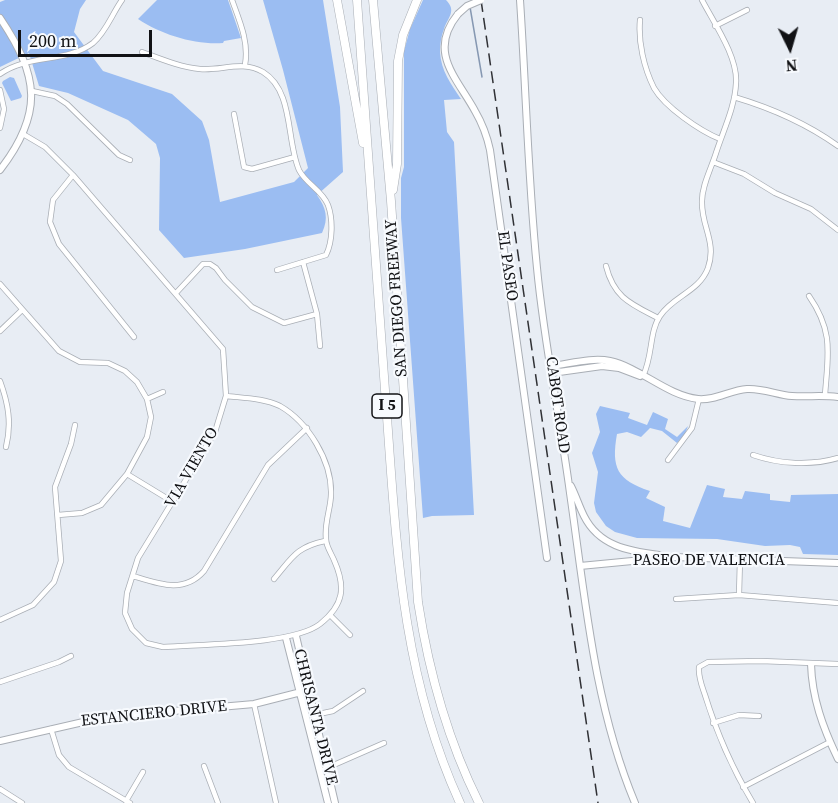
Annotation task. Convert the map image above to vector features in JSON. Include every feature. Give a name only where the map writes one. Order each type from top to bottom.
[{"type":"highway","points":[[337,0],[370,173]]},
{"type":"highway","name":"SAN DIEGO FREEWAY","points":[[357,0],[392,480],[404,606],[411,649],[426,712],[460,803]]},
{"type":"highway","name":"SAN DIEGO FREEWAY","points":[[372,0],[391,201],[418,602],[424,642],[437,696],[454,747],[479,803]]},
{"type":"highway","points":[[391,201],[397,164],[399,53],[417,0]]},
{"type":"street","points":[[0,74],[25,61],[74,52],[92,43],[103,31],[122,0]]},
{"type":"street","points":[[232,0],[245,35],[247,53],[245,65]]},
{"type":"street","name":"EL PASEO","points":[[481,0],[462,10],[448,29],[445,45],[448,66],[475,111],[490,150],[547,558]]},
{"type":"street","name":"CABOT ROAD","points":[[520,0],[537,268],[551,369],[580,566],[605,712],[620,764],[635,803]]},
{"type":"street","points":[[643,376],[651,358],[653,336],[658,318],[672,303],[700,282],[707,270],[711,247],[702,202],[703,193],[734,97],[736,84],[732,59],[702,0]]},
{"type":"street","points":[[715,26],[747,10]]},
{"type":"street","points":[[0,18],[25,61],[32,91],[31,109],[23,134],[15,151],[0,170]]},
{"type":"street","points":[[639,20],[640,45],[655,89],[696,127],[720,139]]},
{"type":"street","points":[[142,52],[178,65],[201,69],[245,65],[264,73],[276,85],[283,99],[300,171],[319,191],[327,204],[332,220],[331,238],[326,255],[277,270]]},
{"type":"street","points":[[0,90],[4,109],[0,128]]},
{"type":"street","points":[[32,91],[55,96],[61,100],[119,155],[130,160]]},
{"type":"street","points":[[734,97],[770,108],[819,133],[838,146]]},
{"type":"street","points":[[234,114],[244,167],[252,169],[295,157]]},
{"type":"street","name":"VIA VIENTO","points":[[23,134],[45,147],[73,175],[223,349],[226,396],[215,432],[138,558],[127,593],[125,613],[132,629],[146,643],[163,647],[296,636]]},
{"type":"street","points":[[713,162],[744,174],[775,193],[811,209],[838,230]]},
{"type":"street","points":[[73,175],[53,200],[50,222],[59,244],[134,337]]},
{"type":"street","points":[[303,262],[317,314],[320,346]]},
{"type":"street","points":[[176,293],[203,264],[210,264],[252,307],[284,323],[317,314]]},
{"type":"street","points":[[606,266],[609,279],[619,295],[658,318]]},
{"type":"street","points":[[0,284],[58,351],[80,362],[108,363],[125,371],[137,382],[147,399],[151,417],[147,437],[127,474],[101,505],[82,513],[58,515]]},
{"type":"street","points":[[809,296],[823,318],[827,336],[825,395]]},
{"type":"street","points":[[0,331],[22,310]]},
{"type":"street","points":[[551,369],[601,359],[622,364],[687,397],[699,399],[750,389],[769,390],[793,396],[838,397]]},
{"type":"street","points":[[0,381],[7,399],[10,428],[6,447]]},
{"type":"street","points":[[147,399],[163,392]]},
{"type":"street","points":[[226,396],[252,399],[279,406],[307,428],[320,450],[329,476],[332,495],[327,514],[325,541],[339,571],[341,582],[340,600],[330,615],[350,635]]},
{"type":"street","points":[[668,460],[692,428],[699,399]]},
{"type":"street","points":[[0,620],[33,605],[54,582],[61,561],[56,486],[71,444],[75,425]]},
{"type":"street","points":[[133,576],[172,587],[182,586],[198,578],[268,465],[307,428]]},
{"type":"street","points":[[753,455],[776,462],[816,463],[838,458]]},
{"type":"street","points":[[127,474],[173,502]]},
{"type":"street","points":[[569,483],[588,524],[609,543],[628,551],[674,557]]},
{"type":"street","points":[[274,579],[296,552],[310,544],[325,541]]},
{"type":"street","name":"PASEO DE VALENCIA","points":[[580,566],[674,557],[838,562]]},
{"type":"street","points":[[739,595],[740,559]]},
{"type":"street","points":[[676,599],[739,595],[838,603]]},
{"type":"street","name":"CHRISANTA DRIVE","points":[[328,803],[320,771],[296,636],[314,628],[330,615]]},
{"type":"street","name":"CHRISANTA DRIVE","points":[[286,638],[314,716],[335,803]]},
{"type":"street","points":[[0,682],[71,656]]},
{"type":"street","points":[[753,803],[728,760],[713,723],[699,676],[699,667],[708,662],[761,661],[838,664]]},
{"type":"street","points":[[811,664],[813,695],[838,759]]},
{"type":"street","points":[[314,716],[333,711],[363,690]]},
{"type":"street","name":"ESTANCIERO DRIVE","points":[[0,741],[105,717],[254,704],[305,691]]},
{"type":"street","points":[[254,704],[276,803]]},
{"type":"street","points":[[713,723],[739,715],[759,716]]},
{"type":"street","points":[[51,728],[59,755],[69,767],[128,802],[143,772]]},
{"type":"street","points":[[743,787],[830,742]]},
{"type":"street","points":[[320,771],[384,743]]},
{"type":"street","points":[[204,766],[218,803]]},
{"type":"street","points":[[0,789],[22,803]]},
{"type":"shaded area","points":[[5,0],[86,0],[80,9],[74,32],[103,71],[172,94],[202,121],[209,140],[220,202],[294,182],[308,168],[263,0],[323,0],[340,107],[343,172],[317,195],[326,213],[322,233],[245,249],[184,258],[159,230],[160,158],[156,144],[128,120],[68,93],[39,86],[29,53],[0,67],[0,2]]},
{"type":"shaded area","points":[[157,0],[228,0],[241,38],[223,43],[201,42],[179,38],[157,30],[138,19]]},
{"type":"shaded area","points":[[423,0],[446,0],[451,7],[451,14],[440,43],[440,52],[444,71],[461,99],[444,100],[447,132],[454,142],[474,515],[423,518],[401,218],[401,178],[404,167],[404,51],[410,29]]},
{"type":"shaded area","points":[[10,77],[14,78],[22,96],[11,101],[2,83]]},
{"type":"shaded area","points":[[600,406],[630,413],[628,418],[647,425],[653,412],[668,419],[665,429],[677,437],[688,426],[685,434],[677,443],[662,431],[650,428],[641,437],[627,432],[617,434],[615,456],[619,471],[630,482],[650,491],[646,498],[665,507],[663,521],[690,528],[707,485],[725,489],[723,497],[742,499],[745,491],[770,494],[770,500],[790,502],[791,495],[838,494],[838,555],[803,554],[800,547],[790,545],[765,546],[717,539],[637,538],[615,532],[606,526],[596,512],[594,503],[598,472],[592,453],[600,432],[596,414]]},
{"type":"waterway","points":[[470,7],[482,77]]},
{"type":"railway","points":[[481,0],[598,803]]}]
